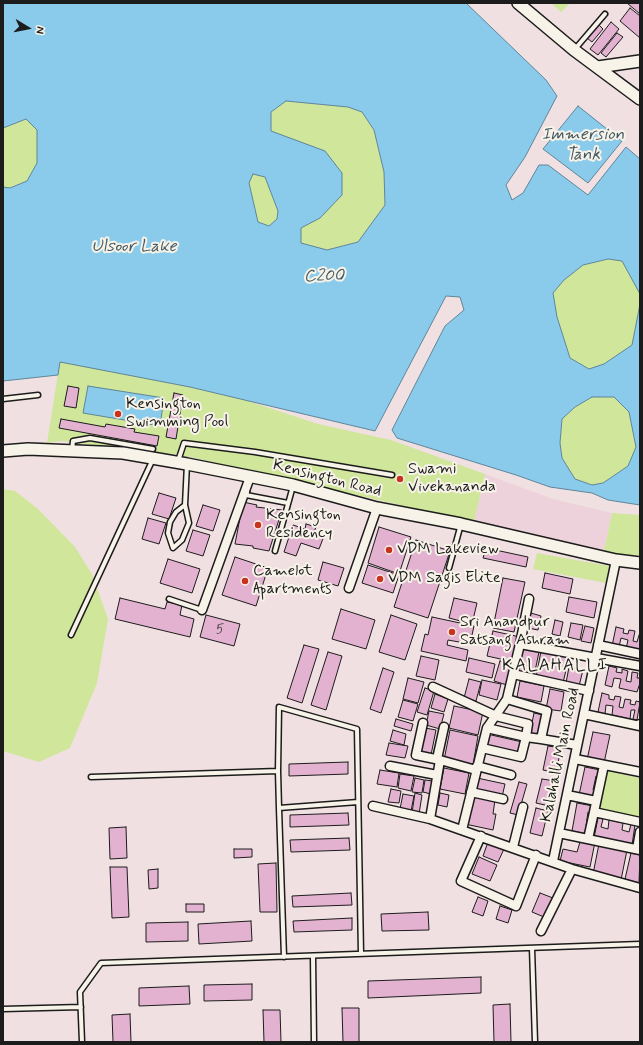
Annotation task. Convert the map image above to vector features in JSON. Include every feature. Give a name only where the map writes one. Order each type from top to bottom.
[{"type":"main road","points":[[518,3],[574,50],[640,99]]},
{"type":"main road","points":[[598,67],[640,61]]},
{"type":"main road","name":"Kensington Road","points":[[3,451],[28,449],[153,454],[183,463],[293,486],[377,508],[462,524],[616,560],[640,563]]},
{"type":"street","points":[[202,610],[251,477]]},
{"type":"street","points":[[348,588],[377,508]]},
{"type":"street","name":"Kalahalli Main Road","points":[[553,861],[616,560]]},
{"type":"street","points":[[462,830],[476,768],[488,728],[507,699],[530,599]]},
{"type":"street","points":[[520,644],[640,666]]},
{"type":"street","points":[[598,645],[640,654]]},
{"type":"street","points":[[513,674],[589,691]]},
{"type":"street","points":[[433,687],[496,716],[528,724],[521,757],[482,748]]},
{"type":"street","points":[[507,699],[547,711],[541,739]]},
{"type":"street","points":[[584,714],[640,725]]},
{"type":"street","points":[[423,723],[416,755],[511,775]]},
{"type":"street","points":[[430,819],[444,727]]},
{"type":"street","points":[[488,728],[526,737],[577,745]]},
{"type":"street","points":[[575,759],[640,772]]},
{"type":"street","points":[[588,839],[604,765]]},
{"type":"street","points":[[390,766],[437,775]]},
{"type":"street","points":[[471,792],[503,799]]},
{"type":"street","points":[[567,795],[596,801]]},
{"type":"street","points":[[373,806],[430,819],[536,855],[572,869],[640,888]]},
{"type":"street","points":[[513,847],[523,807]]},
{"type":"street","points":[[594,812],[640,822]]},
{"type":"street","points":[[559,833],[638,850],[640,832]]},
{"type":"street","points":[[481,836],[461,882],[516,906],[536,855]]},
{"type":"street","points":[[541,931],[572,869]]},
{"type":"lane","points":[[574,50],[605,14]]},
{"type":"lane","points":[[3,399],[38,395]]},
{"type":"lane","points":[[185,506],[176,512],[170,522],[168,533],[173,548],[182,540],[188,529],[189,517],[185,506],[183,463],[179,453],[184,443],[255,452],[392,475]]},
{"type":"lane","points":[[71,635],[153,454]]},
{"type":"lane","points":[[251,477],[246,495],[288,503]]},
{"type":"lane","points":[[275,551],[293,486]]},
{"type":"lane","points":[[449,568],[462,524]]},
{"type":"lane","points":[[168,599],[202,610]]},
{"type":"lane","points":[[284,957],[278,771],[279,707],[357,729],[361,954]]},
{"type":"lane","points":[[91,776],[278,771]]},
{"type":"lane","points":[[279,808],[358,802]]},
{"type":"lane","points":[[82,1042],[80,992],[101,963],[640,944]]},
{"type":"lane","points":[[532,948],[535,1042]]},
{"type":"lane","points":[[313,956],[314,1042]]},
{"type":"lane","points":[[3,1009],[81,1007]]},
{"type":"shaded area","points":[[485,474],[553,499],[612,513],[604,551],[474,522]]},
{"type":"green space","points":[[551,3],[570,3],[561,12]]},
{"type":"green space","points":[[286,101],[348,107],[362,112],[374,130],[384,172],[385,205],[358,242],[327,250],[301,243],[301,228],[320,218],[271,131],[271,112]]},
{"type":"green space","points":[[26,119],[37,130],[37,163],[27,181],[10,188],[3,187],[3,128]]},
{"type":"green space","points":[[253,173],[265,177],[278,211],[277,219],[269,226],[258,222],[249,183]]},
{"type":"green space","points":[[608,259],[622,260],[637,285],[640,294],[640,304],[632,345],[604,364],[589,369],[570,358],[557,317],[553,293],[564,280],[583,265]]},
{"type":"green space","points":[[60,361],[242,399],[318,424],[391,440],[485,474],[474,522],[177,454],[165,455],[62,441],[47,443]]},
{"type":"green space","points":[[592,397],[614,397],[629,412],[636,447],[628,466],[603,483],[592,485],[575,479],[562,458],[560,443],[562,419],[575,407]]},
{"type":"green space","points":[[3,489],[15,491],[37,508],[75,547],[92,574],[108,619],[97,683],[70,748],[39,762],[3,751]]},
{"type":"green space","points":[[612,513],[640,515],[640,555],[617,556],[604,551]]},
{"type":"green space","points":[[537,553],[609,566],[606,583],[533,569]]},
{"type":"green space","points":[[607,771],[640,778],[640,818],[599,809]]},
{"type":"water","name":"Ulsoor Lake","points":[[3,3],[466,3],[546,80],[557,96],[525,157],[506,185],[512,200],[523,193],[539,165],[548,165],[588,195],[626,147],[640,159],[640,294],[622,261],[608,259],[583,265],[564,280],[553,293],[557,317],[570,358],[589,369],[604,364],[632,345],[640,304],[640,505],[608,500],[592,493],[550,487],[397,438],[392,430],[445,326],[464,310],[460,297],[446,296],[375,431],[190,387],[60,362],[58,375],[3,381],[3,187],[10,188],[27,181],[37,163],[37,130],[26,119],[3,128]],"holes":[[[286,101],[348,107],[362,112],[374,130],[384,172],[385,205],[358,242],[327,250],[301,243],[301,228],[320,218],[342,195],[342,173],[325,151],[271,131],[271,112]],[[253,174],[265,177],[278,211],[277,219],[269,226],[258,222],[249,183]],[[592,397],[614,397],[629,412],[636,447],[628,466],[603,483],[592,485],[575,479],[562,458],[560,443],[562,419],[575,407]]]},
{"type":"water","name":"Immersion Tank","points":[[578,106],[622,141],[588,183],[543,149]]},
{"type":"water","points":[[88,386],[164,398],[160,426],[83,413]]},
{"type":"building","points":[[627,3],[640,3],[640,14]]},
{"type":"building","points":[[630,8],[640,16],[640,38],[620,21]]},
{"type":"building","points":[[611,22],[619,29],[598,55],[590,49]]},
{"type":"building","points":[[599,25],[603,29],[592,42],[587,38]]},
{"type":"building","points":[[617,33],[623,37],[606,57],[601,53]]},
{"type":"building","points":[[68,386],[79,388],[76,408],[64,406]]},
{"type":"building","points":[[174,393],[183,395],[176,439],[166,437]]},
{"type":"building","points":[[61,419],[105,427],[106,424],[135,429],[134,432],[159,436],[157,446],[59,428]]},
{"type":"building","points":[[159,493],[176,498],[169,519],[152,514]]},
{"type":"building","name":"Kensington Residency","points":[[243,502],[257,505],[256,507],[282,510],[269,551],[253,548],[253,546],[235,544]]},
{"type":"building","points":[[203,505],[220,510],[213,531],[196,526]]},
{"type":"building","points":[[148,518],[166,523],[159,544],[142,539]]},
{"type":"building","points":[[306,524],[316,527],[314,532],[324,536],[319,549],[301,543],[296,556],[284,552],[293,525],[305,529]]},
{"type":"building","name":"VDM Lakeview","points":[[379,527],[411,537],[399,574],[368,563]]},
{"type":"building","points":[[193,530],[210,535],[203,556],[186,551]]},
{"type":"building","points":[[416,540],[450,551],[428,618],[394,607]]},
{"type":"building","points":[[486,548],[528,557],[526,567],[483,558]]},
{"type":"building","name":"Camelot Apartments","points":[[235,557],[268,568],[256,606],[222,595]]},
{"type":"building","points":[[168,559],[200,569],[192,593],[160,583]]},
{"type":"building","points":[[323,562],[344,568],[338,586],[318,580]]},
{"type":"building","name":"VDM Sagis Elite","points":[[368,565],[399,575],[393,593],[362,583]]},
{"type":"building","points":[[545,573],[573,579],[570,594],[542,588]]},
{"type":"building","points":[[503,578],[525,582],[514,632],[493,628]]},
{"type":"building","points":[[569,597],[597,602],[594,618],[566,612]]},
{"type":"building","points":[[120,598],[165,609],[167,602],[182,605],[180,615],[194,619],[190,637],[115,619]]},
{"type":"building","points":[[454,598],[477,603],[472,624],[449,618]]},
{"type":"building","points":[[341,609],[375,620],[366,649],[332,639]]},
{"type":"building","points":[[531,613],[541,616],[538,630],[528,628]]},
{"type":"building","points":[[206,615],[240,624],[234,646],[200,637]]},
{"type":"building","points":[[391,615],[417,624],[405,660],[379,652]]},
{"type":"building","points":[[432,617],[474,626],[470,644],[448,640],[447,645],[468,650],[466,661],[421,651],[425,634],[428,635]]},
{"type":"building","points":[[555,620],[563,622],[560,636],[552,634]]},
{"type":"building","points":[[571,623],[583,625],[580,640],[568,637]]},
{"type":"building","points":[[585,626],[594,628],[591,643],[581,641]]},
{"type":"building","points":[[616,627],[624,629],[623,633],[628,634],[629,630],[635,631],[633,641],[637,642],[640,632],[640,652],[626,649],[628,640],[621,638],[619,647],[612,646]]},
{"type":"building","points":[[493,631],[520,637],[514,662],[487,656]]},
{"type":"building","points":[[304,645],[319,649],[302,703],[287,698]]},
{"type":"building","points":[[523,649],[539,652],[534,676],[518,672]]},
{"type":"building","points":[[541,651],[569,657],[563,683],[536,677]]},
{"type":"building","points":[[328,652],[342,656],[326,710],[311,705]]},
{"type":"building","points":[[421,656],[439,660],[435,680],[416,676]]},
{"type":"building","points":[[469,658],[495,664],[492,678],[466,672]]},
{"type":"building","points":[[500,661],[512,665],[507,685],[494,681]]},
{"type":"building","points":[[609,666],[617,668],[616,672],[622,673],[622,669],[628,671],[626,681],[631,682],[632,672],[638,673],[637,678],[640,678],[640,683],[637,692],[619,688],[621,679],[614,678],[612,687],[605,685]]},
{"type":"building","points":[[569,667],[583,670],[579,686],[566,683]]},
{"type":"building","points":[[383,668],[394,672],[381,713],[370,709]]},
{"type":"building","points":[[408,678],[424,682],[418,703],[403,699]]},
{"type":"building","points":[[469,679],[481,682],[476,701],[464,698]]},
{"type":"building","points":[[482,680],[501,684],[497,700],[479,695]]},
{"type":"building","points":[[520,681],[544,686],[541,702],[517,697]]},
{"type":"building","points":[[425,688],[434,691],[427,715],[417,712]]},
{"type":"building","points":[[550,689],[564,692],[561,711],[546,709]]},
{"type":"building","points":[[602,693],[609,695],[609,699],[614,700],[615,696],[621,697],[619,707],[623,708],[625,699],[631,700],[630,704],[635,705],[636,701],[640,702],[637,720],[633,719],[635,710],[631,710],[630,719],[612,715],[613,706],[606,705],[605,714],[598,712]]},
{"type":"building","points":[[435,694],[448,699],[444,712],[431,708]]},
{"type":"building","points":[[403,700],[418,704],[413,721],[398,717]]},
{"type":"building","points":[[454,706],[483,712],[478,735],[449,728]]},
{"type":"building","points":[[429,711],[444,714],[440,729],[426,725]]},
{"type":"building","points":[[534,713],[543,715],[539,735],[530,733]]},
{"type":"building","points":[[396,719],[413,724],[411,731],[394,726]]},
{"type":"building","points":[[425,728],[436,730],[431,755],[419,752]]},
{"type":"building","points":[[393,730],[406,734],[404,745],[390,741]]},
{"type":"building","points":[[450,730],[478,736],[473,765],[444,760]]},
{"type":"building","points":[[593,732],[610,735],[604,763],[587,760]]},
{"type":"building","points":[[487,734],[522,742],[521,753],[484,745]]},
{"type":"building","points":[[389,743],[408,746],[405,758],[386,755]]},
{"type":"building","points":[[548,746],[561,748],[556,773],[543,770]]},
{"type":"building","points":[[348,762],[348,774],[289,776],[289,764]]},
{"type":"building","points":[[585,767],[600,770],[599,777],[596,776],[593,790],[596,791],[595,798],[579,795]]},
{"type":"building","points":[[444,768],[469,773],[465,794],[440,789]]},
{"type":"building","points":[[380,770],[399,773],[397,787],[377,784]]},
{"type":"building","points":[[400,774],[414,776],[411,791],[398,788]]},
{"type":"building","points":[[415,778],[424,780],[422,793],[412,792]]},
{"type":"building","points":[[477,778],[505,784],[502,797],[475,792]]},
{"type":"building","points":[[542,779],[555,781],[549,806],[536,803]]},
{"type":"building","points":[[425,780],[433,781],[431,794],[423,792]]},
{"type":"building","points":[[519,782],[527,784],[518,815],[510,813]]},
{"type":"building","points":[[391,789],[401,791],[399,803],[388,802]]},
{"type":"building","points":[[415,793],[422,795],[419,814],[412,813]]},
{"type":"building","points":[[440,793],[449,795],[447,807],[438,805]]},
{"type":"building","points":[[403,794],[414,796],[411,811],[400,809]]},
{"type":"building","points":[[471,795],[495,800],[493,814],[496,814],[493,830],[465,824]]},
{"type":"building","points":[[577,803],[593,806],[592,813],[588,812],[586,826],[589,827],[587,834],[572,831]]},
{"type":"building","points":[[536,808],[548,811],[542,836],[530,833]]},
{"type":"building","points":[[348,813],[349,825],[290,827],[290,815]]},
{"type":"building","points":[[598,818],[603,819],[601,827],[608,829],[609,820],[623,823],[622,830],[629,832],[631,824],[635,825],[632,845],[594,838]]},
{"type":"building","points":[[126,827],[127,858],[110,859],[109,828]]},
{"type":"building","points":[[566,836],[595,842],[590,867],[560,861],[563,849],[577,852],[580,842],[565,839]]},
{"type":"building","points":[[349,838],[350,850],[291,852],[290,840]]},
{"type":"building","points":[[488,842],[504,849],[498,862],[483,856]]},
{"type":"building","points":[[599,844],[627,850],[621,880],[593,874]]},
{"type":"building","points":[[234,849],[252,849],[252,857],[234,858]]},
{"type":"building","points":[[631,853],[640,855],[639,883],[625,879]]},
{"type":"building","points":[[479,857],[497,865],[490,881],[472,874]]},
{"type":"building","points":[[276,863],[277,912],[260,912],[258,864]]},
{"type":"building","points":[[110,867],[127,867],[129,917],[112,918]]},
{"type":"building","points":[[158,869],[158,888],[149,889],[148,870]]},
{"type":"building","points":[[351,893],[352,905],[293,907],[292,896]]},
{"type":"building","points":[[540,893],[553,898],[544,917],[532,912]]},
{"type":"building","points":[[478,897],[488,901],[483,916],[472,912]]},
{"type":"building","points":[[186,904],[204,904],[204,912],[186,912]]},
{"type":"building","points":[[500,906],[512,910],[508,923],[496,919]]},
{"type":"building","points":[[428,912],[429,930],[382,931],[381,914]]},
{"type":"building","points":[[352,918],[352,930],[294,932],[293,921]]},
{"type":"building","points":[[251,921],[252,941],[199,944],[198,924]]},
{"type":"building","points":[[188,922],[188,941],[146,942],[146,923]]},
{"type":"building","points":[[481,977],[481,993],[368,998],[368,981]]},
{"type":"building","points":[[252,984],[252,1000],[204,1001],[204,985]]},
{"type":"building","points":[[189,986],[190,1004],[139,1006],[139,988]]},
{"type":"building","points":[[510,1004],[511,1042],[494,1042],[493,1005]]},
{"type":"building","points":[[342,1008],[359,1008],[359,1042],[343,1042]]},
{"type":"building","points":[[263,1010],[280,1010],[281,1042],[264,1042]]},
{"type":"building","points":[[130,1014],[131,1042],[113,1042],[112,1015]]},
{"type":"place","name":"Kensington Swimming Pool","points":[[118,414]]},
{"type":"place","name":"Swami Vivekananda","points":[[400,479]]},
{"type":"place","name":"Kensington Residency","points":[[258,525]]},
{"type":"place","name":"VDM Lakeview","points":[[389,550]]},
{"type":"place","name":"VDM Sagis Elite","points":[[380,579]]},
{"type":"place","name":"Camelot Apartments","points":[[245,581]]},
{"type":"place","name":"Sri Anandpur Satsang Ashram","points":[[452,632]]},
{"type":"district","name":"KALAHALLI","points":[[555,666]]},
{"type":"water label","name":"C200","points":[[324,277]]}]
